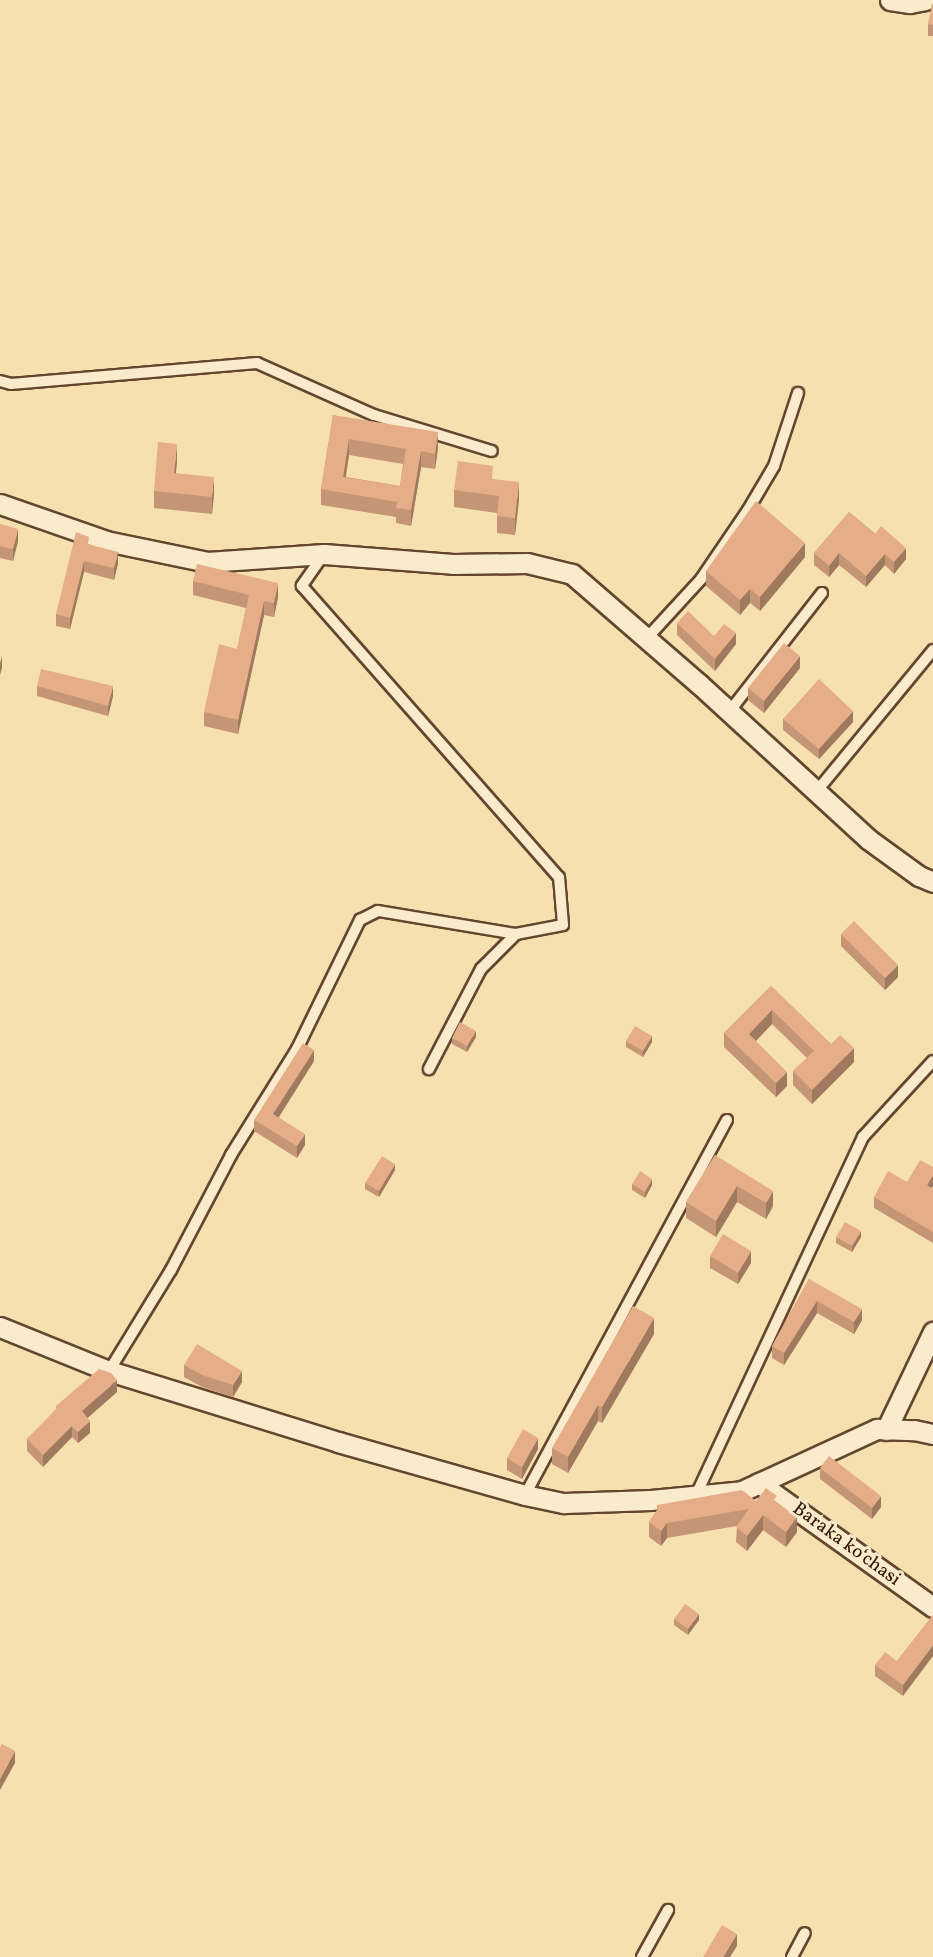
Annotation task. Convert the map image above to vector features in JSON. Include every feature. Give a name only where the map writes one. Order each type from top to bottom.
[{"type":"street","points":[[890,0],[910,3],[925,0]]},
{"type":"street","points":[[0,504],[106,541],[207,562],[324,554],[453,564],[527,563],[572,575],[647,638],[868,839],[933,883]]},
{"type":"street","points":[[0,1327],[109,1371],[338,1442],[525,1495],[564,1503],[741,1491],[877,1429],[914,1430],[933,1434]]},
{"type":"street","points":[[886,1430],[933,1332]]},
{"type":"street","name":"Baraka koʻchasi","points":[[759,1483],[933,1607]]},
{"type":"lane","points":[[0,381],[11,384],[257,363],[374,415],[492,451]]},
{"type":"lane","points":[[647,638],[701,579],[748,510],[774,466],[798,393]]},
{"type":"lane","points":[[109,1371],[171,1270],[231,1155],[297,1049],[360,920],[378,911],[516,934],[563,925],[559,877],[302,586],[324,554]]},
{"type":"lane","points":[[729,712],[822,593]]},
{"type":"lane","points":[[816,792],[933,650]]},
{"type":"lane","points":[[429,1069],[481,970],[516,934]]},
{"type":"lane","points":[[696,1496],[863,1137],[933,1061]]},
{"type":"lane","points":[[525,1495],[727,1120]]},
{"type":"lane","points":[[642,1957],[668,1910]]},
{"type":"lane","points":[[792,1957],[805,1933]]},
{"type":"building","points":[[933,4],[933,25],[928,24]]},
{"type":"building","points":[[333,415],[438,432],[435,454],[421,451],[411,510],[396,508],[397,502],[321,489]],"holes":[[[349,439],[406,449],[400,486],[343,477]]]},
{"type":"building","points":[[158,442],[177,444],[174,473],[214,477],[212,497],[154,491]]},
{"type":"building","points":[[458,461],[493,466],[492,479],[519,482],[515,518],[497,516],[499,496],[454,490]]},
{"type":"building","points":[[756,501],[805,543],[760,597],[750,589],[740,600],[706,571]]},
{"type":"building","points":[[849,512],[875,534],[881,526],[906,548],[894,562],[885,554],[866,576],[839,553],[829,566],[814,553]]},
{"type":"building","points":[[0,524],[18,529],[13,549],[0,546]]},
{"type":"building","points":[[76,532],[89,537],[88,544],[118,552],[114,568],[84,561],[70,618],[56,614]]},
{"type":"building","points":[[197,564],[278,583],[274,603],[264,601],[238,720],[204,712],[219,644],[237,649],[249,595],[193,581]]},
{"type":"building","points":[[688,611],[714,636],[724,624],[736,633],[715,659],[677,623]]},
{"type":"building","points":[[784,643],[800,656],[764,701],[748,688]]},
{"type":"building","points":[[41,669],[113,686],[108,706],[37,686]]},
{"type":"building","points":[[819,679],[853,711],[819,749],[783,719]]},
{"type":"building","points":[[854,921],[898,965],[885,978],[841,934]]},
{"type":"building","points":[[771,986],[831,1044],[840,1035],[854,1048],[812,1090],[793,1071],[814,1051],[772,1010],[749,1034],[787,1072],[776,1083],[724,1033]]},
{"type":"building","points":[[460,1022],[476,1031],[467,1046],[452,1038]]},
{"type":"building","points":[[635,1026],[652,1036],[643,1051],[626,1041]]},
{"type":"building","points":[[303,1043],[314,1050],[273,1114],[305,1134],[297,1146],[254,1120]]},
{"type":"building","points":[[715,1155],[773,1191],[766,1203],[737,1186],[716,1221],[686,1202]]},
{"type":"building","points":[[382,1156],[395,1164],[379,1191],[365,1183]]},
{"type":"building","points":[[920,1160],[933,1167],[933,1175],[927,1185],[933,1189],[933,1232],[874,1197],[888,1171],[907,1182]]},
{"type":"building","points":[[640,1171],[652,1179],[645,1192],[632,1184]]},
{"type":"building","points":[[845,1222],[861,1231],[852,1246],[836,1237]]},
{"type":"building","points":[[723,1234],[751,1251],[738,1273],[710,1256]]},
{"type":"building","points":[[809,1279],[862,1309],[854,1322],[817,1301],[784,1353],[772,1346]]},
{"type":"building","points":[[633,1306],[654,1318],[602,1407],[598,1405],[568,1457],[552,1448]]},
{"type":"building","points":[[197,1344],[242,1371],[233,1385],[202,1375],[184,1365]]},
{"type":"building","points":[[99,1369],[111,1373],[117,1380],[82,1411],[90,1421],[78,1432],[72,1426],[43,1455],[27,1439],[56,1406]]},
{"type":"building","points":[[523,1429],[538,1438],[522,1467],[507,1458]]},
{"type":"building","points":[[829,1456],[881,1496],[872,1508],[820,1468]]},
{"type":"building","points":[[766,1488],[777,1496],[774,1500],[797,1517],[786,1532],[763,1515],[747,1536],[736,1527],[749,1509],[667,1523],[661,1531],[649,1522],[658,1509],[657,1505],[742,1490],[756,1501]]},
{"type":"building","points":[[685,1604],[699,1614],[688,1629],[674,1619]]},
{"type":"building","points":[[933,1615],[933,1645],[903,1685],[875,1665],[885,1652],[897,1661]]},
{"type":"building","points":[[2,1744],[15,1751],[0,1779],[0,1747]]},
{"type":"building","points":[[722,1925],[737,1934],[723,1957],[703,1957]]}]
